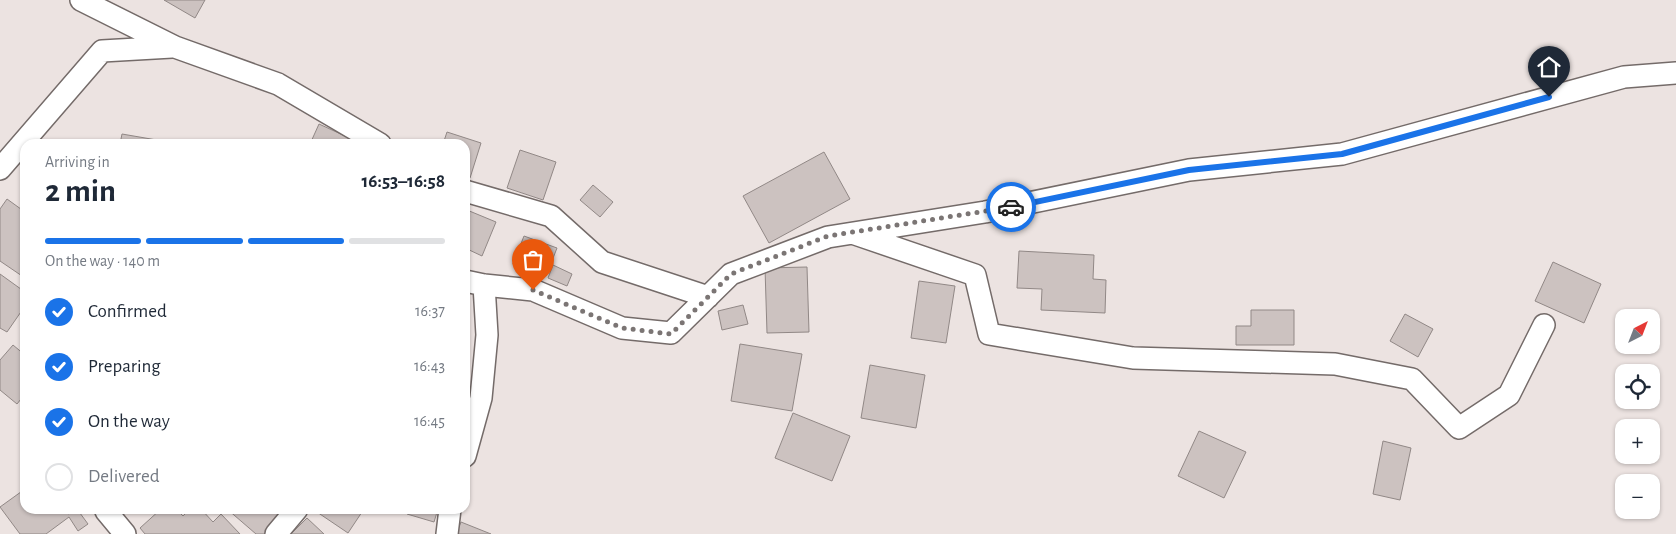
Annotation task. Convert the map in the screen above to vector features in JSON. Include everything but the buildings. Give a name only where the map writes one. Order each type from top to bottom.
[{"type":"street","points":[[80,0],[175,47],[278,84],[372,139]]},
{"type":"street","points":[[26,139],[102,51],[175,47]]},
{"type":"street","points":[[470,438],[481,398],[487,335],[474,283],[533,290],[622,328],[671,334],[731,274],[828,236],[985,212],[1189,170],[1342,154],[1624,77],[1676,73]]},
{"type":"street","points":[[0,169],[20,146]]},
{"type":"street","points":[[470,192],[551,216],[602,262],[708,297]]},
{"type":"street","points":[[853,233],[975,276],[989,334],[1133,358],[1334,364],[1412,380],[1459,428],[1509,396],[1544,325]]},
{"type":"street","points":[[111,514],[125,534]]},
{"type":"street","points":[[276,534],[293,514]]},
{"type":"street","points":[[448,534],[450,514]]},
{"type":"way so far","points":[[533,290],[622,328],[671,334],[731,274],[828,236],[1011,207]]},
{"type":"route","points":[[1011,207],[1189,170],[1342,154],[1549,97]]}]
